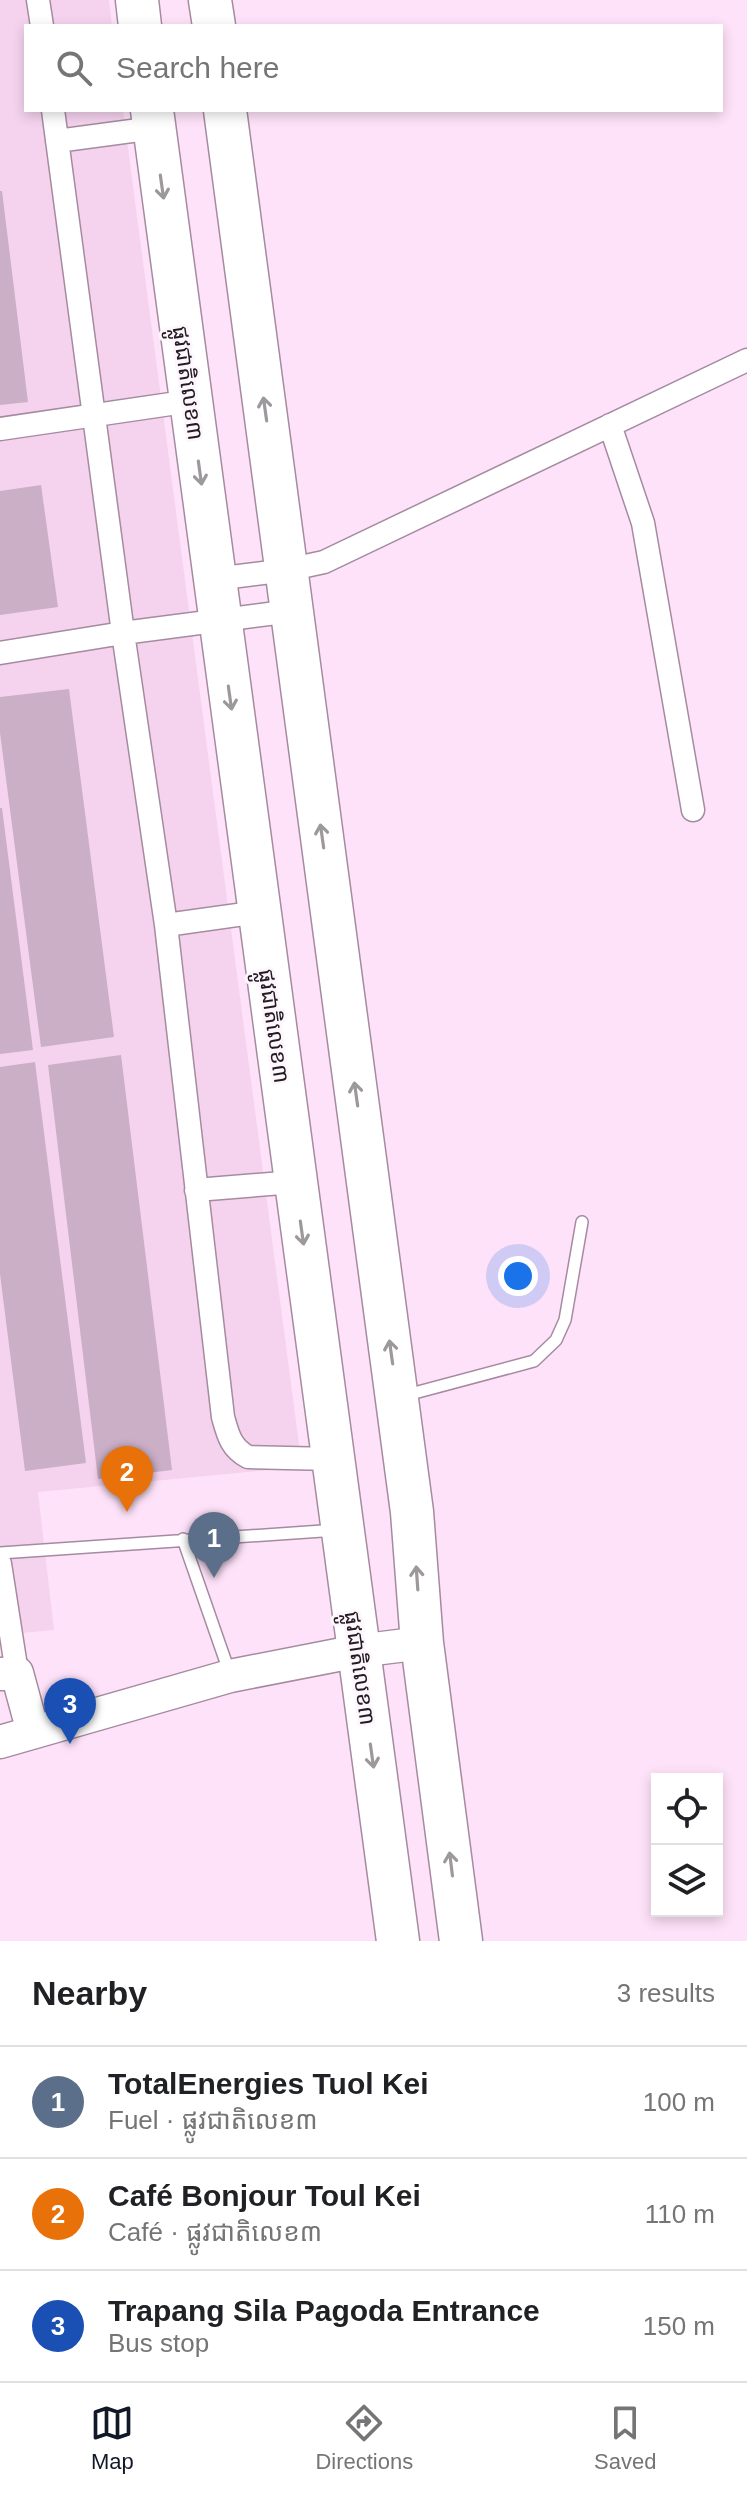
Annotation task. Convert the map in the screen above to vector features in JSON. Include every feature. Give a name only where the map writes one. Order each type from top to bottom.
[{"type":"highway","points":[[137,0],[140,24]]},
{"type":"highway","points":[[210,0],[214,24]]},
{"type":"highway","points":[[225,112],[412,1512],[422,1643],[461,1941]]},
{"type":"highway","name":"ផ្លូវជាតិលេខ៣","points":[[153,119],[398,1941]]},
{"type":"main road","points":[[0,1742],[230,1676],[358,1651],[422,1643]]},
{"type":"main road","points":[[8,1674],[33,1732]]},
{"type":"street","points":[[38,0],[42,24]]},
{"type":"street","points":[[53,112],[123,633],[166,925],[223,1417],[231,1443],[238,1452],[248,1457],[332,1459]]},
{"type":"street","points":[[57,141],[153,119]]},
{"type":"street","points":[[215,579],[324,562],[747,360]]},
{"type":"street","points":[[0,429],[191,401]]},
{"type":"street","points":[[610,425],[643,523],[693,810]]},
{"type":"street","points":[[0,653],[292,611]]},
{"type":"street","points":[[166,925],[259,912]]},
{"type":"street","points":[[196,1190],[295,1182]]},
{"type":"street","points":[[0,1564],[8,1674]]},
{"type":"lane","points":[[397,1398],[534,1361],[556,1340],[565,1320],[582,1222]]},
{"type":"lane","points":[[0,1553],[341,1529]]},
{"type":"lane","points":[[183,1539],[230,1676]]},
{"type":"shaded area","points":[[0,0],[109,0],[112,24],[24,24],[24,112],[123,112],[302,1467],[38,1492],[54,1630],[0,1635]]},
{"type":"building","points":[[0,191],[28,402],[0,405]]},
{"type":"building","points":[[41,485],[58,607],[0,615],[0,491]]},
{"type":"building","points":[[69,689],[114,1037],[41,1047],[0,733],[0,697]]},
{"type":"building","points":[[0,808],[33,1050],[0,1054]]},
{"type":"building","points":[[121,1055],[172,1470],[98,1479],[48,1065]]},
{"type":"building","points":[[35,1062],[86,1463],[25,1471],[0,1274],[0,1067]]},
{"type":"place","name":"Café Bonjour Toul Kei","points":[[127,1512]]},
{"type":"place","name":"TotalEnergies Tuol Kei","points":[[214,1578]]},
{"type":"place","name":"Trapang Sila Pagoda Entrance","points":[[70,1744]]}]
